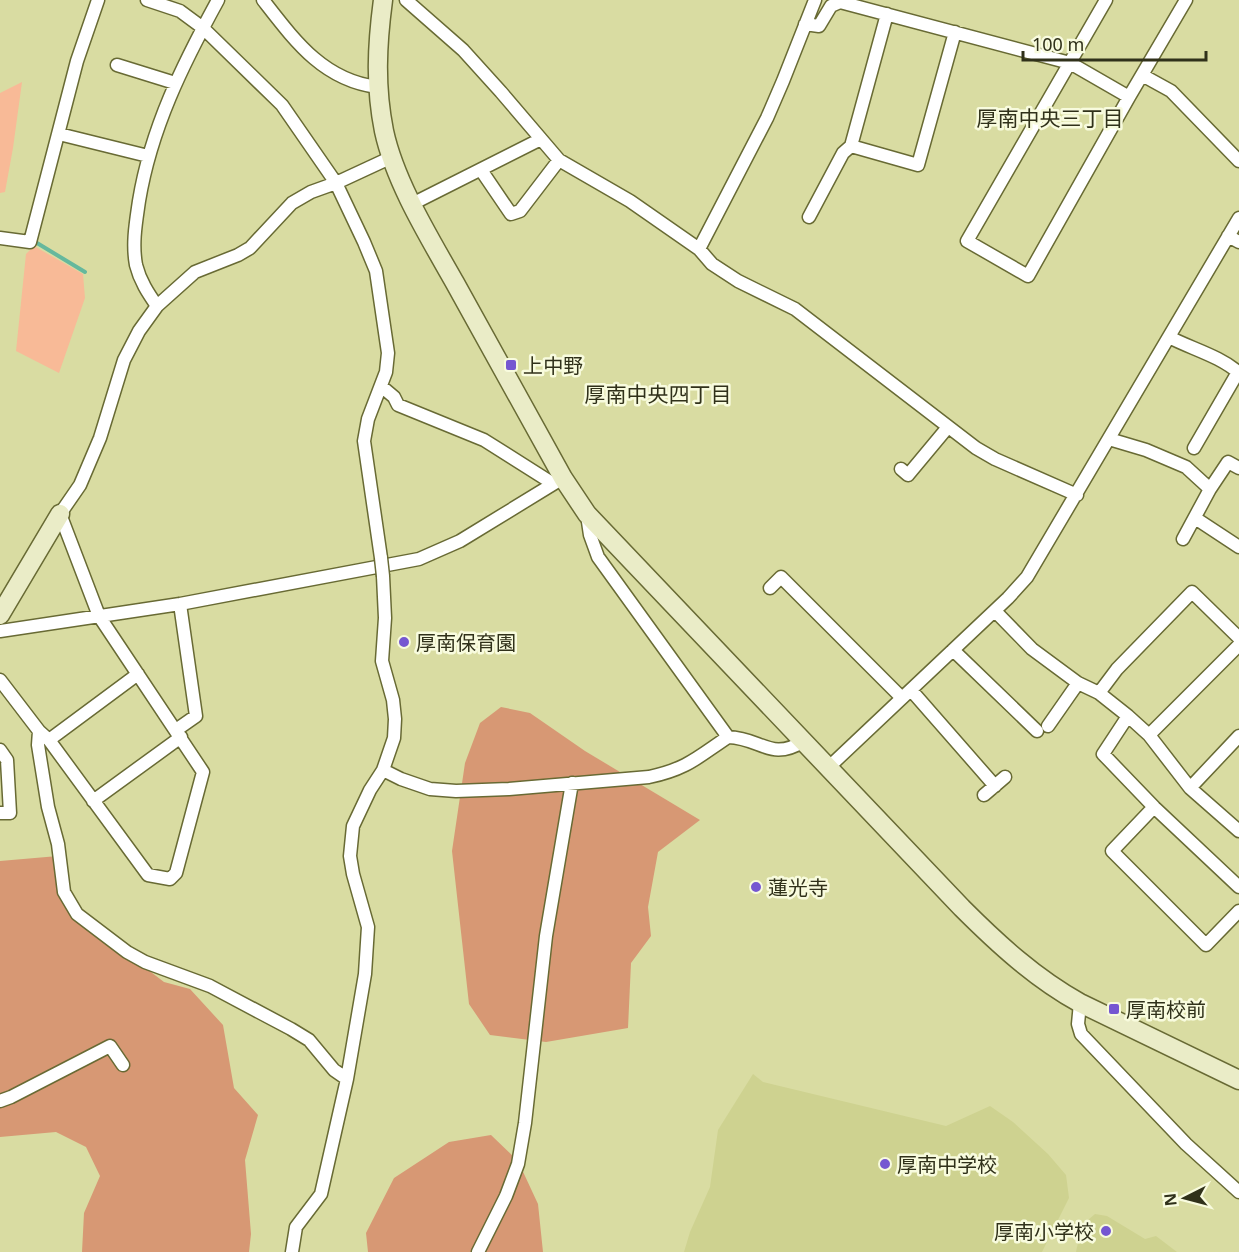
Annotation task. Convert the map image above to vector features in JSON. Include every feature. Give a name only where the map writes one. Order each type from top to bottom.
[{"type":"street","points":[[0,238],[30,242],[77,61],[98,0]]},
{"type":"street","points":[[147,0],[167,3],[203,27],[282,105],[336,183],[376,271],[388,353],[386,372],[368,419],[364,441],[383,576],[385,618],[382,661],[393,700],[394,738],[383,770],[353,826],[350,856],[352,874],[365,910],[368,935],[365,974],[347,1079],[321,1194],[297,1227],[292,1252]]},
{"type":"street","points":[[157,306],[143,286],[136,265],[134,242],[148,156],[175,83],[218,0]]},
{"type":"street","points":[[263,0],[293,38],[328,70],[358,84],[377,87]]},
{"type":"street","points":[[383,0],[379,31],[377,87],[392,158],[412,204],[557,480],[989,935],[1017,961],[1080,1003],[1239,1080]]},
{"type":"street","points":[[406,0],[463,50],[559,160],[630,201],[699,249],[712,264],[738,281],[795,309],[948,427],[995,459],[1077,495]]},
{"type":"street","points":[[699,249],[766,118],[815,0]]},
{"type":"street","points":[[1106,0],[967,241],[1028,276],[1186,0]]},
{"type":"street","points":[[805,24],[819,26],[831,6],[840,2],[860,3],[887,14],[1070,63],[1129,97]]},
{"type":"street","points":[[809,218],[843,153],[851,146],[887,14]]},
{"type":"street","points":[[851,146],[918,165],[955,32]]},
{"type":"street","points":[[117,65],[175,83]]},
{"type":"street","points":[[1142,75],[1171,91],[1239,161]]},
{"type":"street","points":[[59,134],[148,156]]},
{"type":"street","points":[[412,204],[541,139]]},
{"type":"street","points":[[0,615],[60,514],[80,485],[96,447],[124,360],[139,331],[157,306],[195,273],[250,248],[292,203],[311,192],[392,158]]},
{"type":"street","points":[[481,170],[511,214],[520,211],[559,160]]},
{"type":"street","points":[[829,767],[1027,577],[1169,337],[1234,239],[1239,218]]},
{"type":"street","points":[[1169,337],[1227,362],[1239,373],[1194,448]]},
{"type":"street","points":[[381,386],[394,397],[398,405],[484,440],[557,480]]},
{"type":"street","points":[[901,469],[908,475],[948,427]]},
{"type":"street","points":[[1109,439],[1146,450],[1186,467],[1210,489]]},
{"type":"street","points":[[1184,539],[1210,489],[1228,462],[1239,468]]},
{"type":"street","points":[[0,631],[180,604],[419,559],[460,541],[557,480]]},
{"type":"street","points":[[0,680],[148,875],[170,879],[176,873],[202,772],[99,616],[60,514]]},
{"type":"street","points":[[587,514],[590,535],[598,557],[728,737]]},
{"type":"street","points":[[1196,518],[1239,547]]},
{"type":"street","points":[[770,588],[781,577],[907,694],[995,786]]},
{"type":"street","points":[[1099,693],[1117,669],[1192,592],[1239,638]]},
{"type":"street","points":[[93,801],[196,716],[180,604]]},
{"type":"street","points":[[995,610],[1032,649],[1077,683],[1099,693],[1128,716],[1149,735],[1190,788],[1238,829]]},
{"type":"street","points":[[1149,735],[1239,645]]},
{"type":"street","points":[[952,650],[1042,728],[1077,683]]},
{"type":"street","points":[[138,674],[44,736],[40,756],[48,807],[58,844],[64,892],[77,914],[127,952],[146,962],[210,986],[291,1029],[309,1040],[334,1070],[347,1079]]},
{"type":"street","points":[[1128,716],[1102,754],[1154,807],[1239,887]]},
{"type":"street","points":[[1190,788],[1239,736]]},
{"type":"street","points":[[383,770],[430,789],[456,791],[509,789],[649,777],[668,773],[694,762],[728,737],[749,740],[773,750],[782,751],[791,750],[804,741]]},
{"type":"street","points":[[0,750],[7,760],[10,813],[0,813]]},
{"type":"street","points":[[984,795],[1005,777]]},
{"type":"street","points":[[478,1252],[506,1196],[518,1164],[525,1123],[546,936],[572,783]]},
{"type":"street","points":[[1154,807],[1112,851],[1206,945],[1239,910]]},
{"type":"street","points":[[1080,1003],[1078,1024],[1081,1034],[1178,1136],[1239,1192]]},
{"type":"street","points":[[0,1101],[110,1046],[123,1065]]},
{"type":"shaded area","points":[[22,82],[5,192],[0,193],[0,93]]},
{"type":"shaded area","points":[[34,246],[83,274],[85,298],[59,373],[16,351],[26,254]]},
{"type":"shaded area","points":[[501,707],[530,713],[585,751],[700,820],[658,852],[648,907],[651,936],[631,963],[628,1028],[546,1042],[490,1035],[469,1004],[452,851],[465,763],[480,723]]},
{"type":"shaded area","points":[[58,856],[72,912],[164,982],[190,989],[223,1025],[234,1088],[258,1115],[245,1160],[251,1234],[249,1252],[82,1252],[84,1213],[100,1176],[86,1147],[56,1132],[0,1137],[0,861]]},
{"type":"shaded area","name":"厚南中学校","points":[[753,1074],[763,1082],[946,1126],[990,1106],[1013,1122],[1048,1154],[1066,1175],[1069,1198],[1042,1252],[684,1252],[690,1232],[710,1187],[718,1130]]},
{"type":"shaded area","points":[[491,1135],[518,1161],[538,1204],[543,1252],[368,1252],[366,1233],[394,1178],[449,1142]]},
{"type":"shaded area","name":"厚南小学校","points":[[1095,1214],[1107,1216],[1145,1239],[1156,1236],[1177,1252],[1076,1252],[1082,1225]]},
{"type":"waterway","points":[[37,243],[85,272]]},
{"type":"place","name":"上中野","points":[[511,365]]},
{"type":"place","name":"厚南保育園","points":[[404,642]]},
{"type":"place","name":"蓮光寺","points":[[756,887]]},
{"type":"place","name":"厚南校前","points":[[1114,1009]]},
{"type":"place","name":"厚南中学校","points":[[885,1164]]},
{"type":"place","name":"厚南小学校","points":[[1106,1231]]},
{"type":"district","name":"厚南中央三丁目","points":[[1050,118]]},
{"type":"district","name":"厚南中央四丁目","points":[[658,394]]}]
